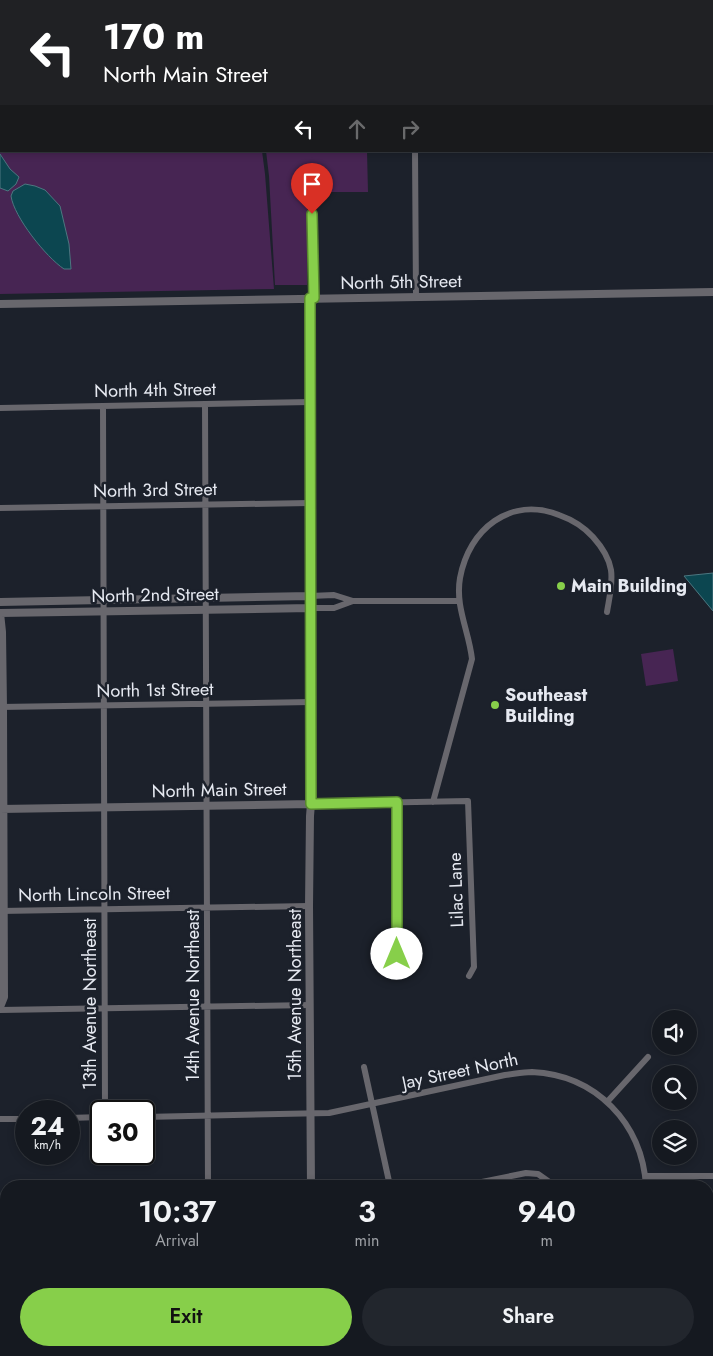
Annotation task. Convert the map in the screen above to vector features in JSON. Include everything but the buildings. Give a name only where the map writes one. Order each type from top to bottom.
[{"type":"street","points":[[415,152],[416,297]]},
{"type":"street","points":[[312,214],[312,298]]},
{"type":"street","name":"North 5th Street","points":[[0,304],[713,292]]},
{"type":"street","name":"15th Avenue Northeast","points":[[311,1180],[309,906],[312,298]]},
{"type":"street","name":"North 4th Street","points":[[0,408],[310,402]]},
{"type":"street","name":"14th Avenue Northeast","points":[[205,404],[208,1180]]},
{"type":"street","name":"13th Avenue Northeast","points":[[103,406],[105,1100]]},
{"type":"street","name":"North 3rd Street","points":[[0,508],[310,503]]},
{"type":"street","points":[[433,802],[472,659],[471,648],[458,600],[460,579],[464,561],[472,544],[482,531],[504,515],[532,508],[570,519],[580,524],[598,542],[608,561],[611,571],[607,612]]},
{"type":"street","points":[[310,596],[334,595],[353,601],[458,600]]},
{"type":"street","name":"North 2nd Street","points":[[0,602],[310,596]]},
{"type":"street","points":[[310,608],[334,608],[353,601]]},
{"type":"street","name":"North 2nd Street","points":[[0,613],[310,608]]},
{"type":"street","points":[[0,613],[2,632],[1,809],[4,997],[0,1009],[310,1005]]},
{"type":"street","name":"North 1st Street","points":[[1,707],[311,702]]},
{"type":"street","name":"North Main Street","points":[[1,809],[468,801]]},
{"type":"street","name":"Lilac Lane","points":[[468,801],[474,956],[474,967],[469,976]]},
{"type":"street","points":[[397,802],[397,954]]},
{"type":"street","name":"North Lincoln Street","points":[[2,911],[309,906]]},
{"type":"street","points":[[607,1102],[648,1057]]},
{"type":"street","points":[[364,1067],[389,1180]]},
{"type":"street","name":"Jay Street North","points":[[155,1117],[329,1113],[505,1075],[525,1072],[551,1075],[591,1090],[616,1110],[634,1135],[644,1166],[646,1180]]},
{"type":"street","points":[[0,1120],[15,1119]]},
{"type":"street","points":[[495,1180],[517,1174],[533,1173],[548,1180]]},
{"type":"street","points":[[646,1176],[713,1176]]},
{"type":"shaded area","points":[[0,152],[262,152],[274,289],[0,294]]},
{"type":"shaded area","points":[[266,152],[367,152],[368,192],[307,192],[307,285],[275,285]]},
{"type":"shaded area","points":[[673,649],[678,681],[646,686],[641,654]]},
{"type":"water","points":[[0,154],[10,169],[19,177],[16,184],[8,191],[0,188]]},
{"type":"water","points":[[25,184],[45,190],[60,206],[69,244],[71,269],[64,269],[40,246],[18,215],[11,196],[13,191]]},
{"type":"water","points":[[713,573],[713,611],[684,576]]},
{"type":"place","name":"Main Building","points":[[561,586]]},
{"type":"place","name":"Southeast Building","points":[[495,705]]},
{"type":"route","points":[[312,214],[314,298],[310,298],[311,804],[397,802],[397,954]]}]
